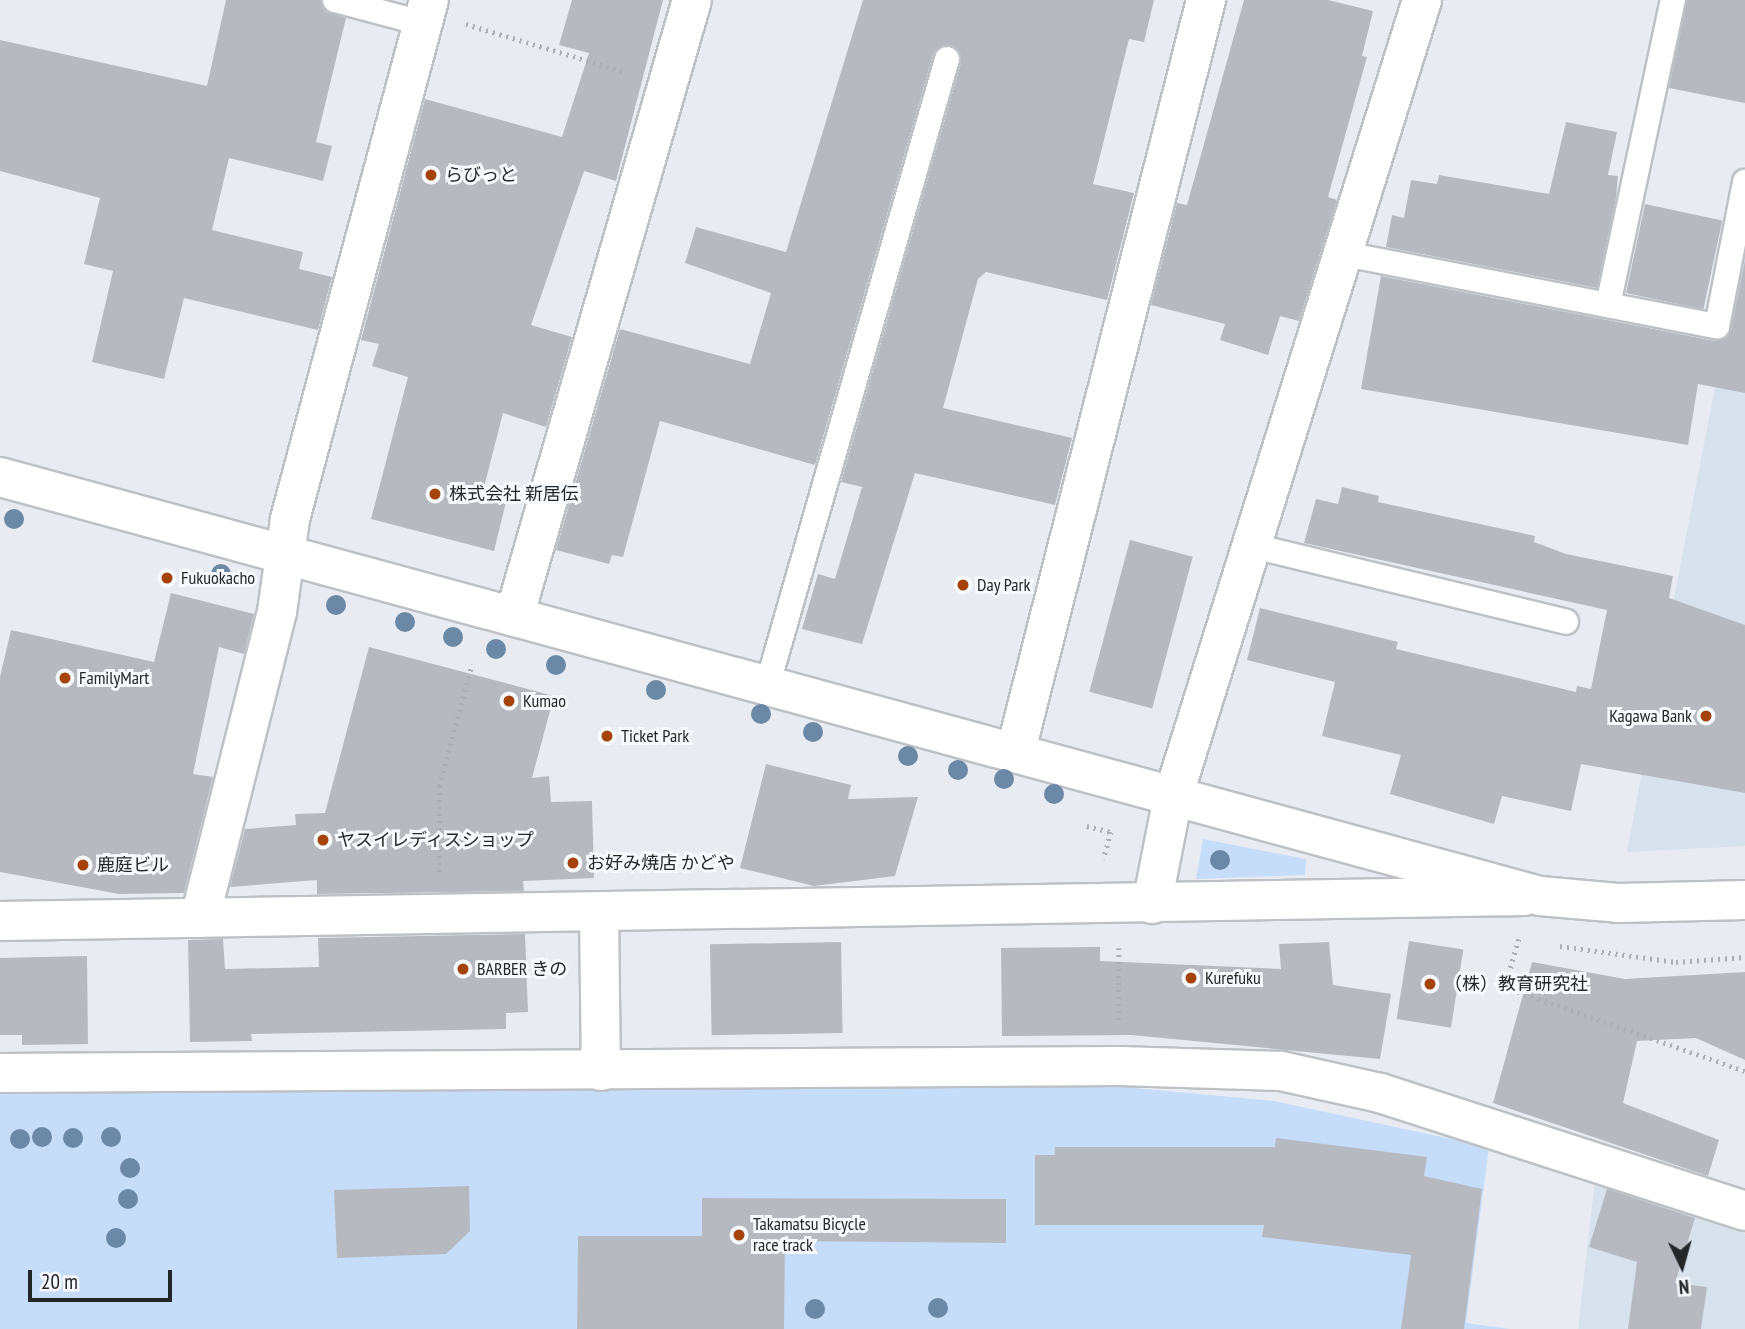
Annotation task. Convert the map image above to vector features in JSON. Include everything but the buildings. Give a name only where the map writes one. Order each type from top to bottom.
[{"type":"street","points":[[514,617],[692,0]]},
{"type":"street","points":[[1016,750],[1206,0]]},
{"type":"street","points":[[1152,904],[1174,797],[1422,0]]},
{"type":"street","points":[[200,918],[287,555],[290,519],[425,12]]},
{"type":"street","points":[[0,477],[1016,750],[1174,797],[1540,896]]},
{"type":"street","points":[[0,921],[1540,896],[1618,903],[1745,900]]},
{"type":"street","points":[[599,912],[601,1071]]},
{"type":"street","points":[[0,1073],[1119,1066],[1281,1071],[1355,1088],[1745,1211]]},
{"type":"lane","points":[[335,0],[425,12]]},
{"type":"lane","points":[[1608,305],[1673,0]]},
{"type":"lane","points":[[768,683],[947,59]]},
{"type":"lane","points":[[1345,254],[1717,326],[1745,182]]},
{"type":"lane","points":[[1253,546],[1566,622]]},
{"type":"path","points":[[425,12],[667,85]]},
{"type":"path","points":[[439,914],[439,786],[472,664]]},
{"type":"path","points":[[1087,826],[1111,832],[1101,871]]},
{"type":"path","points":[[1119,937],[1119,1066]]},
{"type":"path","points":[[1520,938],[1505,987],[1745,1071]]},
{"type":"shaded area","points":[[1745,233],[1745,846],[1627,852],[1675,593]]},
{"type":"shaded area","points":[[1203,839],[1306,859],[1305,875],[1196,879]]},
{"type":"shaded area","name":"Takamatsu Bicycle race track","points":[[1081,1083],[1274,1101],[1489,1147],[1466,1323],[1510,1329],[0,1329],[0,1091]]},
{"type":"shaded area","points":[[1595,1180],[1745,1234],[1745,1329],[1578,1329]]},
{"type":"place","name":"らびっと","points":[[431,175]]},
{"type":"place","name":"株式会社 新居伝","points":[[435,494]]},
{"type":"place","name":"Fukuokacho","points":[[167,578]]},
{"type":"place","name":"Day Park","points":[[963,585]]},
{"type":"place","name":"FamilyMart","points":[[65,678]]},
{"type":"place","name":"Kumao","points":[[509,701]]},
{"type":"place","name":"Kagawa Bank","points":[[1706,716]]},
{"type":"place","name":"Ticket Park","points":[[607,736]]},
{"type":"place","name":"ヤスイレディスショップ","points":[[323,840]]},
{"type":"place","name":"お好み焼店 かどや","points":[[573,863]]},
{"type":"place","name":"鹿庭ビル","points":[[83,865]]},
{"type":"place","name":"BARBER きの","points":[[463,969]]},
{"type":"place","name":"Kurefuku","points":[[1191,978]]},
{"type":"place","name":"（株）教育研究社","points":[[1430,984]]},
{"type":"place","name":"Takamatsu Bicycle race track","points":[[739,1235]]}]
